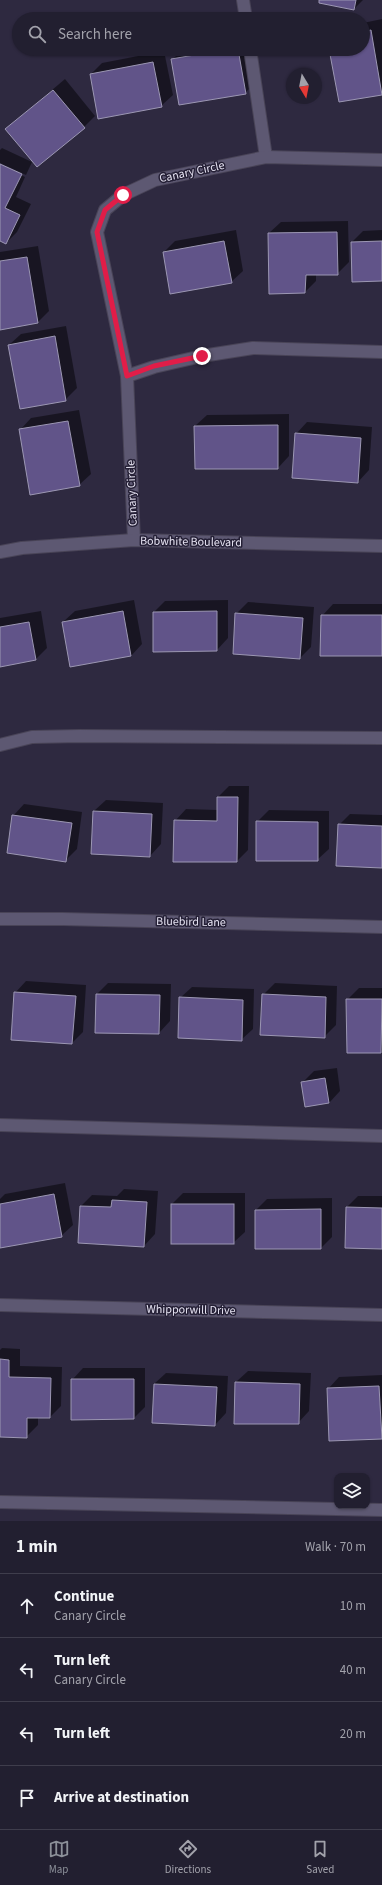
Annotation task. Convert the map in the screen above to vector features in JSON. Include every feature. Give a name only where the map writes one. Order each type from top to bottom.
[{"type":"street","points":[[243,0],[245,12]]},
{"type":"street","points":[[251,56],[266,157]]},
{"type":"street","name":"Canary Circle","points":[[134,540],[127,376],[97,232],[105,210],[123,195],[155,180],[266,157],[382,160]]},
{"type":"street","points":[[127,376],[168,364],[253,348],[382,352]]},
{"type":"street","name":"Bobwhite Boulevard","points":[[0,552],[22,548],[134,540],[382,546]]},
{"type":"street","points":[[0,745],[32,737],[80,736],[382,738]]},
{"type":"street","name":"Bluebird Lane","points":[[0,919],[63,919],[382,927]]},
{"type":"street","points":[[0,1125],[382,1136]]},
{"type":"street","name":"Whipporwill Drive","points":[[0,1305],[382,1315]]},
{"type":"street","points":[[0,1502],[382,1510]]},
{"type":"building","points":[[319,0],[356,0],[354,10],[319,3]]},
{"type":"building","points":[[370,30],[382,95],[339,102],[330,56],[370,56]]},
{"type":"building","points":[[189,56],[239,56],[246,94],[179,105],[171,59]]},
{"type":"building","points":[[153,62],[162,107],[98,119],[90,74]]},
{"type":"building","points":[[53,90],[85,128],[37,167],[5,129]]},
{"type":"building","points":[[0,164],[22,174],[5,208],[20,215],[6,244],[0,241]]},
{"type":"building","points":[[337,232],[338,275],[306,275],[305,293],[269,294],[268,233]]},
{"type":"building","points":[[224,241],[232,283],[170,294],[163,252]]},
{"type":"building","points":[[382,241],[382,281],[352,282],[351,242]]},
{"type":"building","points":[[27,257],[38,323],[0,330],[0,261]]},
{"type":"building","points":[[55,336],[66,401],[20,409],[8,345]]},
{"type":"building","points":[[68,421],[80,486],[30,495],[19,429]]},
{"type":"building","points":[[278,425],[278,469],[195,469],[194,426]]},
{"type":"building","points":[[295,433],[361,438],[358,483],[292,478]]},
{"type":"building","points":[[123,611],[131,656],[70,667],[62,622]]},
{"type":"building","points":[[217,611],[217,651],[153,652],[153,612]]},
{"type":"building","points":[[235,613],[303,618],[300,659],[233,654]]},
{"type":"building","points":[[321,615],[382,615],[382,656],[320,656]]},
{"type":"building","points":[[29,622],[36,660],[0,667],[0,627]]},
{"type":"building","points":[[217,797],[238,797],[237,862],[173,862],[174,820],[217,821]]},
{"type":"building","points":[[93,811],[152,814],[150,857],[91,854]]},
{"type":"building","points":[[12,815],[72,823],[66,862],[7,853]]},
{"type":"building","points":[[256,821],[318,822],[318,861],[256,861]]},
{"type":"building","points":[[338,824],[382,826],[382,868],[336,866]]},
{"type":"building","points":[[14,992],[76,996],[72,1044],[11,1040]]},
{"type":"building","points":[[96,994],[160,995],[159,1034],[95,1033]]},
{"type":"building","points":[[262,994],[326,997],[325,1038],[260,1035]]},
{"type":"building","points":[[179,997],[243,1000],[242,1041],[178,1038]]},
{"type":"building","points":[[346,999],[382,999],[381,1053],[347,1053]]},
{"type":"building","points":[[325,1078],[329,1103],[305,1107],[301,1082]]},
{"type":"building","points":[[54,1194],[62,1237],[0,1248],[0,1204]]},
{"type":"building","points":[[112,1200],[147,1202],[144,1247],[78,1243],[80,1206],[111,1207]]},
{"type":"building","points":[[171,1204],[234,1204],[234,1244],[171,1244]]},
{"type":"building","points":[[346,1207],[382,1208],[382,1249],[345,1248]]},
{"type":"building","points":[[321,1209],[321,1249],[255,1249],[255,1210]]},
{"type":"building","points":[[0,1359],[9,1360],[9,1377],[51,1378],[50,1418],[27,1418],[27,1438],[0,1437]]},
{"type":"building","points":[[71,1379],[134,1379],[134,1419],[71,1420]]},
{"type":"building","points":[[235,1382],[300,1384],[299,1424],[234,1424]]},
{"type":"building","points":[[154,1384],[217,1387],[215,1426],[152,1423]]},
{"type":"building","points":[[379,1386],[382,1439],[329,1441],[327,1388]]},
{"type":"route","points":[[123,195],[105,210],[97,232],[127,376],[154,366],[202,356]]}]
